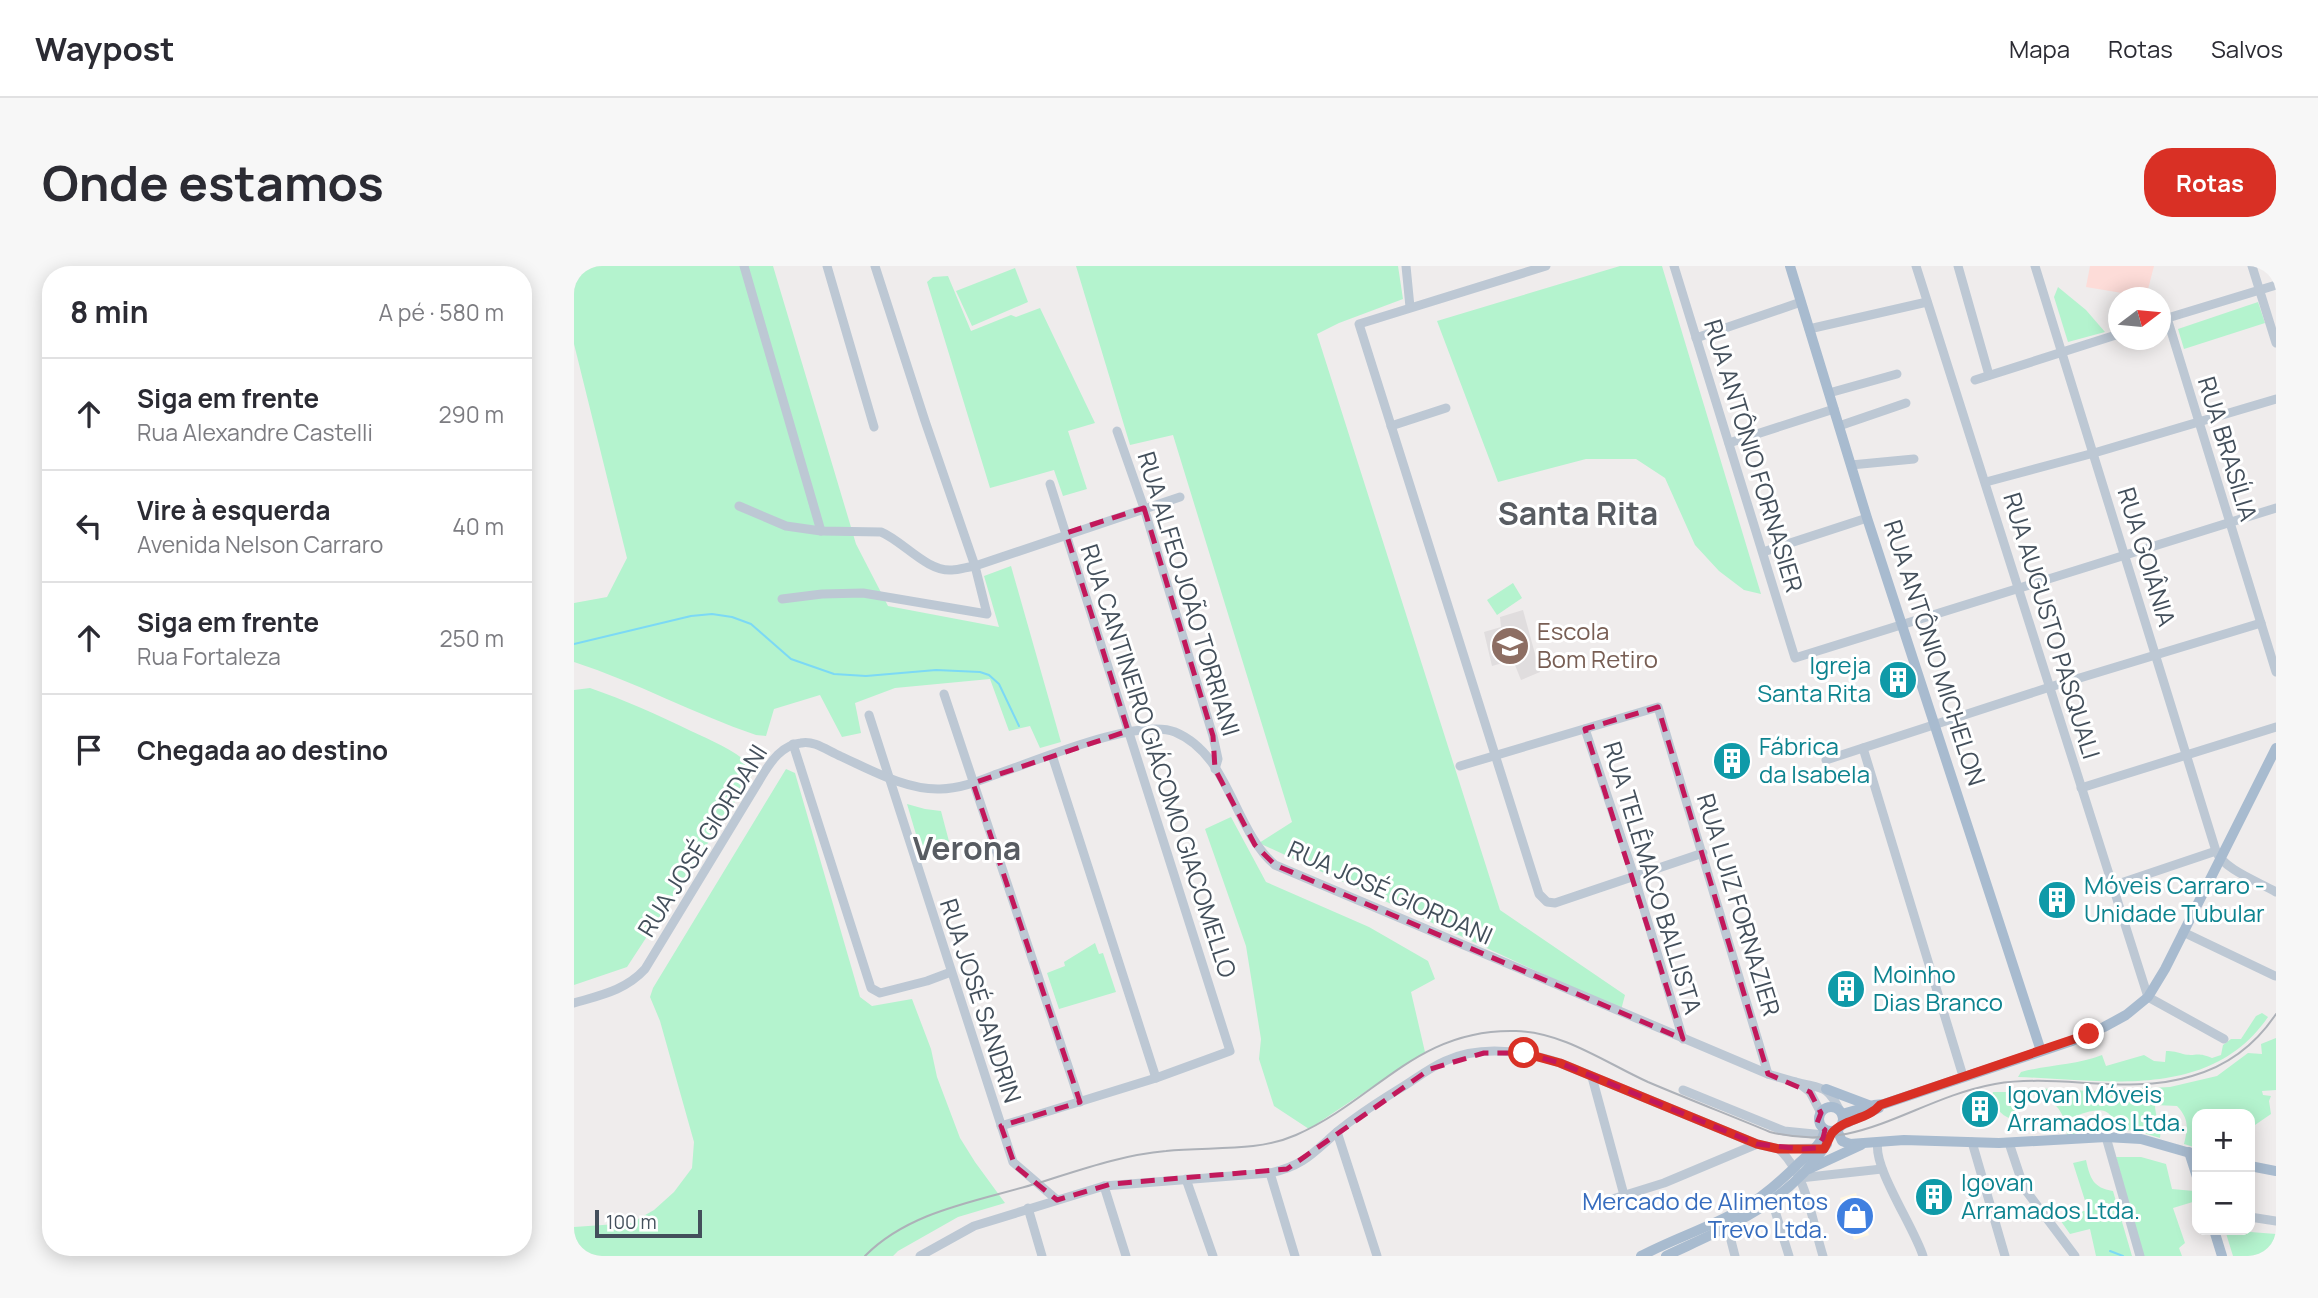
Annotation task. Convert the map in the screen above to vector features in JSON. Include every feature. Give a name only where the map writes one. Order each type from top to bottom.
[{"type":"main road","name":"RUA ANTÔNIO MICHELON","points":[[1790,266],[1867,518],[2041,1051]]},
{"type":"main road","points":[[1825,1089],[1875,1106],[2041,1051],[2104,1027],[2126,1015],[2148,998],[2183,932],[2217,855],[2276,748]]},
{"type":"main road","points":[[1875,1106],[1876,1111],[1835,1125],[1820,1124],[1821,1113],[1830,1107],[1835,1125],[1842,1141],[1850,1144],[1905,1140],[2009,1143],[2106,1137],[2141,1139],[2192,1154]]},
{"type":"main road","points":[[1666,1256],[1772,1201],[1820,1148],[1835,1125]]},
{"type":"main road","points":[[1726,1223],[1760,1197],[1800,1172],[1863,1144]]},
{"type":"main road","points":[[2255,1167],[2276,1171]]},
{"type":"main road","points":[[2216,1235],[2222,1256]]},
{"type":"main road","points":[[1641,1256],[1686,1246]]},
{"type":"street","points":[[744,266],[821,530]]},
{"type":"street","points":[[827,266],[874,427]]},
{"type":"street","points":[[782,599],[863,593],[987,614],[975,566],[875,266]]},
{"type":"street","points":[[1406,266],[1410,307]]},
{"type":"street","points":[[1505,266],[1508,277]]},
{"type":"street","points":[[1546,266],[1359,324],[1539,894],[1547,902],[1555,903],[1703,853]]},
{"type":"street","name":"RUA ANTÔNIO FORNASIER","points":[[1674,266],[1795,658],[1903,624]]},
{"type":"street","name":"RUA AUGUSTO PASQUALI","points":[[1916,266],[2148,998]]},
{"type":"street","points":[[1958,266],[1989,375]]},
{"type":"street","name":"RUA GOIÂNIA","points":[[2035,266],[2217,855]]},
{"type":"street","points":[[2252,266],[2276,342]]},
{"type":"street","points":[[2171,317],[2276,285]]},
{"type":"street","points":[[1696,338],[1801,302]]},
{"type":"street","points":[[1809,329],[1927,302]]},
{"type":"street","points":[[1975,380],[2108,338]]},
{"type":"street","name":"RUA BRASÍLIA","points":[[2171,341],[2276,672]]},
{"type":"street","points":[[1829,393],[1897,374]]},
{"type":"street","points":[[1986,482],[2276,399]]},
{"type":"street","points":[[1839,426],[1906,403]]},
{"type":"street","points":[[1391,426],[1446,408]]},
{"type":"street","points":[[1729,443],[1834,409]]},
{"type":"street","name":"RUA ALFEO JOÃO TORRIANI","points":[[1117,431],[1213,737],[1218,759],[1215,769]]},
{"type":"street","points":[[1851,465],[1914,459]]},
{"type":"street","name":"RUA CANTINEIRO GIÁCOMO GIACOMELLO","points":[[1050,484],[1230,1051],[1156,1078]]},
{"type":"street","points":[[739,506],[786,526],[881,532],[940,568],[951,570],[975,566],[1066,533],[1180,497]]},
{"type":"street","points":[[1903,624],[2276,508]]},
{"type":"street","points":[[1763,552],[1867,518]]},
{"type":"street","points":[[1826,760],[2050,687],[2261,623]]},
{"type":"street","points":[[944,694],[1080,1102]]},
{"type":"street","name":"RUA LUIZ FORNAZIER","points":[[1585,729],[1658,707],[1768,1074]]},
{"type":"street","name":"RUA JOSÉ SANDRIN","points":[[869,715],[1015,1166],[1057,1200]]},
{"type":"street","points":[[2081,788],[2276,727]]},
{"type":"street","name":"RUA JOSÉ GIORDANI","points":[[574,1003],[619,989],[645,969],[762,776],[783,750],[793,744],[811,743],[889,778],[939,789],[973,783],[1128,731],[1157,728],[1189,740],[1204,753],[1255,845],[1275,866],[1768,1074],[1825,1089]]},
{"type":"street","points":[[1460,766],[1585,729]]},
{"type":"street","name":"RUA TELÊMACO BALLISTA","points":[[1585,729],[1634,876],[1683,1039]]},
{"type":"street","points":[[793,744],[871,988],[880,993],[951,972]]},
{"type":"street","points":[[1863,748],[1964,1076]]},
{"type":"street","points":[[1001,1126],[1156,1078],[1052,755]]},
{"type":"street","points":[[2112,886],[2217,855],[2276,892]]},
{"type":"street","points":[[2183,932],[2275,975]]},
{"type":"street","points":[[2148,998],[2224,1039]]},
{"type":"street","points":[[920,1256],[974,1226],[1104,1186],[1270,1173],[1287,1169],[1307,1159],[1337,1132],[1393,1092],[1444,1062],[1468,1055],[1524,1053],[1560,1063],[1757,1144],[1779,1149],[1820,1148]]},
{"type":"street","points":[[1592,1077],[1624,1195]]},
{"type":"street","points":[[1798,1083],[1810,1092],[1821,1113]]},
{"type":"street","points":[[1683,1090],[1784,1131],[1835,1125],[1831,1093],[1825,1089]]},
{"type":"street","points":[[1337,1132],[1377,1256]]},
{"type":"street","points":[[2106,1137],[2140,1256]]},
{"type":"street","points":[[1878,1142],[1877,1152],[1882,1169],[1923,1256]]},
{"type":"street","points":[[1972,1142],[2005,1256]]},
{"type":"street","points":[[2009,1143],[2024,1188],[2075,1256]]},
{"type":"street","points":[[1590,1206],[1664,1183],[1757,1144]]},
{"type":"street","points":[[1779,1149],[1800,1172],[1823,1256]]},
{"type":"street","points":[[1800,1172],[1882,1169]]},
{"type":"street","points":[[1270,1173],[1295,1256]]},
{"type":"street","points":[[1185,1178],[1213,1256]]},
{"type":"street","points":[[1104,1186],[1126,1256]]},
{"type":"street","points":[[1772,1201],[1788,1256]]},
{"type":"street","points":[[1028,1209],[1042,1256]]},
{"type":"street","points":[[2255,1218],[2276,1221]]},
{"type":"street","points":[[1726,1223],[1735,1256]]},
{"type":"highlighted area","points":[[1144,508],[1213,736],[1215,769],[1255,845],[1275,865],[1683,1039],[1585,729],[1658,707],[1768,1074],[1810,1092],[1821,1113],[1817,1123],[1825,1130],[1823,1138],[1816,1148],[1757,1144],[1560,1063],[1524,1053],[1484,1053],[1430,1069],[1287,1169],[1111,1184],[1057,1200],[1015,1166],[1001,1126],[1080,1102],[973,783],[1128,731],[1066,533]]},
{"type":"shaded area","points":[[2090,266],[2154,266],[2149,287],[2108,287],[2108,291],[2086,287]]},
{"type":"shaded area","name":"Escola Bom Retiro","points":[[1523,610],[1540,672],[1521,680],[1513,660],[1492,666],[1484,632],[1501,627],[1500,617]]},
{"type":"shaded area","name":"Mercado de Alimentos Trevo Ltda.","points":[[1856,1193],[1869,1235],[1854,1240],[1840,1198]]},
{"type":"green space","points":[[574,266],[773,266],[856,544],[888,606],[999,627],[984,576],[1011,566],[1061,742],[1040,748],[1030,726],[1009,731],[990,679],[895,688],[855,703],[861,733],[842,737],[820,695],[774,709],[766,736],[733,727],[574,662],[574,603],[607,597],[627,558],[574,344]]},
{"type":"green space","points":[[1076,266],[1398,266],[1403,299],[1317,334],[1500,910],[1625,995],[1621,1010],[1259,843],[1292,822],[1173,435],[1130,445]]},
{"type":"green space","points":[[1620,266],[1662,266],[1761,594],[1744,590],[1719,571],[1695,545],[1665,478],[1636,459],[1586,459],[1498,482],[1437,321]]},
{"type":"green space","points":[[1015,268],[1028,302],[972,326],[956,291]]},
{"type":"green space","points":[[948,276],[971,331],[1011,315],[1016,317],[1040,308],[1095,423],[1068,431],[1087,489],[1063,496],[1054,470],[990,488],[927,282],[933,277]]},
{"type":"green space","points":[[2058,287],[2086,310],[2105,332],[2068,342],[2054,297]]},
{"type":"green space","points":[[2258,302],[2265,323],[2184,349],[2178,329]]},
{"type":"green space","points":[[1513,583],[1522,598],[1497,615],[1487,600]]},
{"type":"green space","points":[[590,688],[717,743],[734,752],[755,771],[627,967],[574,985],[574,690]]},
{"type":"green space","points":[[786,769],[795,773],[860,997],[872,1006],[912,999],[960,1138],[1005,1203],[958,1217],[893,1256],[574,1256],[574,1227],[631,1223],[654,1210],[674,1192],[692,1168],[694,1142],[660,1021],[650,997]]},
{"type":"green space","points":[[907,804],[941,811],[951,849],[923,858]]},
{"type":"green space","points":[[1231,817],[1266,882],[1369,927],[1428,961],[1435,979],[1411,992],[1425,1052],[1309,1129],[1274,1106],[1259,1059],[1261,1039],[1246,946],[1205,829]]},
{"type":"green space","points":[[1095,943],[1099,954],[1103,953],[1116,992],[1059,1009],[1047,973],[1065,966],[1064,962]]},
{"type":"green space","points":[[2262,1013],[2268,1017],[2244,1044],[2217,1062],[2187,1074],[2154,1080],[2120,1081],[2018,1077],[2021,1072],[2102,1055],[2106,1066],[2144,1055],[2154,1061],[2165,1062],[2166,1051],[2212,1058],[2221,1055],[2223,1045],[2231,1039],[2241,1039],[2256,1016]]},
{"type":"green space","points":[[2276,1038],[2276,1090],[2262,1091],[2263,1095],[2271,1096],[2271,1114],[2255,1125],[2255,1109],[2192,1109],[2192,1146],[2184,1144],[2186,1124],[2184,1115],[2177,1106],[2155,1105],[2160,1138],[2137,1131],[2114,1129],[2110,1114],[2100,1110],[2072,1117],[2076,1135],[2067,1135],[2062,1114],[2057,1106],[2042,1097],[2011,1095],[2017,1118],[2007,1117],[1999,1111],[1994,1101],[1993,1092],[2017,1092],[2031,1088],[2091,1091],[2170,1087],[2217,1076],[2248,1053],[2262,1054],[2261,1044]]},
{"type":"green space","points":[[2116,1157],[2141,1157],[2166,1164],[2172,1189],[2192,1191],[2192,1202],[2173,1208],[2185,1243],[2179,1248],[2182,1256],[2143,1256]]},
{"type":"green space","points":[[2086,1160],[2097,1185],[2113,1191],[2132,1256],[2096,1256],[2090,1229],[2070,1234],[2058,1217],[2088,1210],[2073,1163]]},
{"type":"green space","points":[[2276,1234],[2276,1256],[2233,1256],[2227,1235]]},
{"type":"waterway","points":[[574,644],[691,616],[712,614],[732,617],[751,624],[791,659],[834,674],[866,676],[936,670],[980,672],[989,675],[999,684],[1019,726]]},
{"type":"waterway","points":[[2110,1251],[2123,1256]]},
{"type":"railway","points":[[865,1256],[883,1240],[924,1217],[1101,1164],[1149,1153],[1248,1147],[1280,1141],[1324,1120],[1424,1053],[1451,1041],[1481,1033],[1516,1031],[1551,1037],[1648,1082],[1770,1132],[1802,1137],[1832,1136],[1859,1131],[1965,1091],[1995,1084],[2020,1081],[2143,1084],[2192,1076],[2205,1072],[2240,1052],[2259,1035],[2276,1014]]},
{"type":"place","name":"Escola Bom Retiro","points":[[1510,646]]},
{"type":"place","name":"Igreja Santa Rita","points":[[1898,680]]},
{"type":"place","name":"Fábrica da Isabela","points":[[1732,761]]},
{"type":"place","name":"Móveis Carraro - Unidade Tubular","points":[[2057,900]]},
{"type":"place","name":"Moinho Dias Branco","points":[[1846,989]]},
{"type":"place","name":"Igovan Móveis Arramados Ltda.","points":[[1980,1109]]},
{"type":"place","name":"Igovan Arramados Ltda.","points":[[1934,1197]]},
{"type":"place","name":"Mercado de Alimentos Trevo Ltda.","points":[[1855,1216]]},
{"type":"district","name":"Santa Rita","points":[[1578,514]]},
{"type":"district","name":"Verona","points":[[967,849]]},
{"type":"route","points":[[1524,1053],[1560,1063],[1757,1144],[1779,1149],[1824,1149],[1833,1131],[1876,1111],[1880,1105],[2089,1034]]}]
